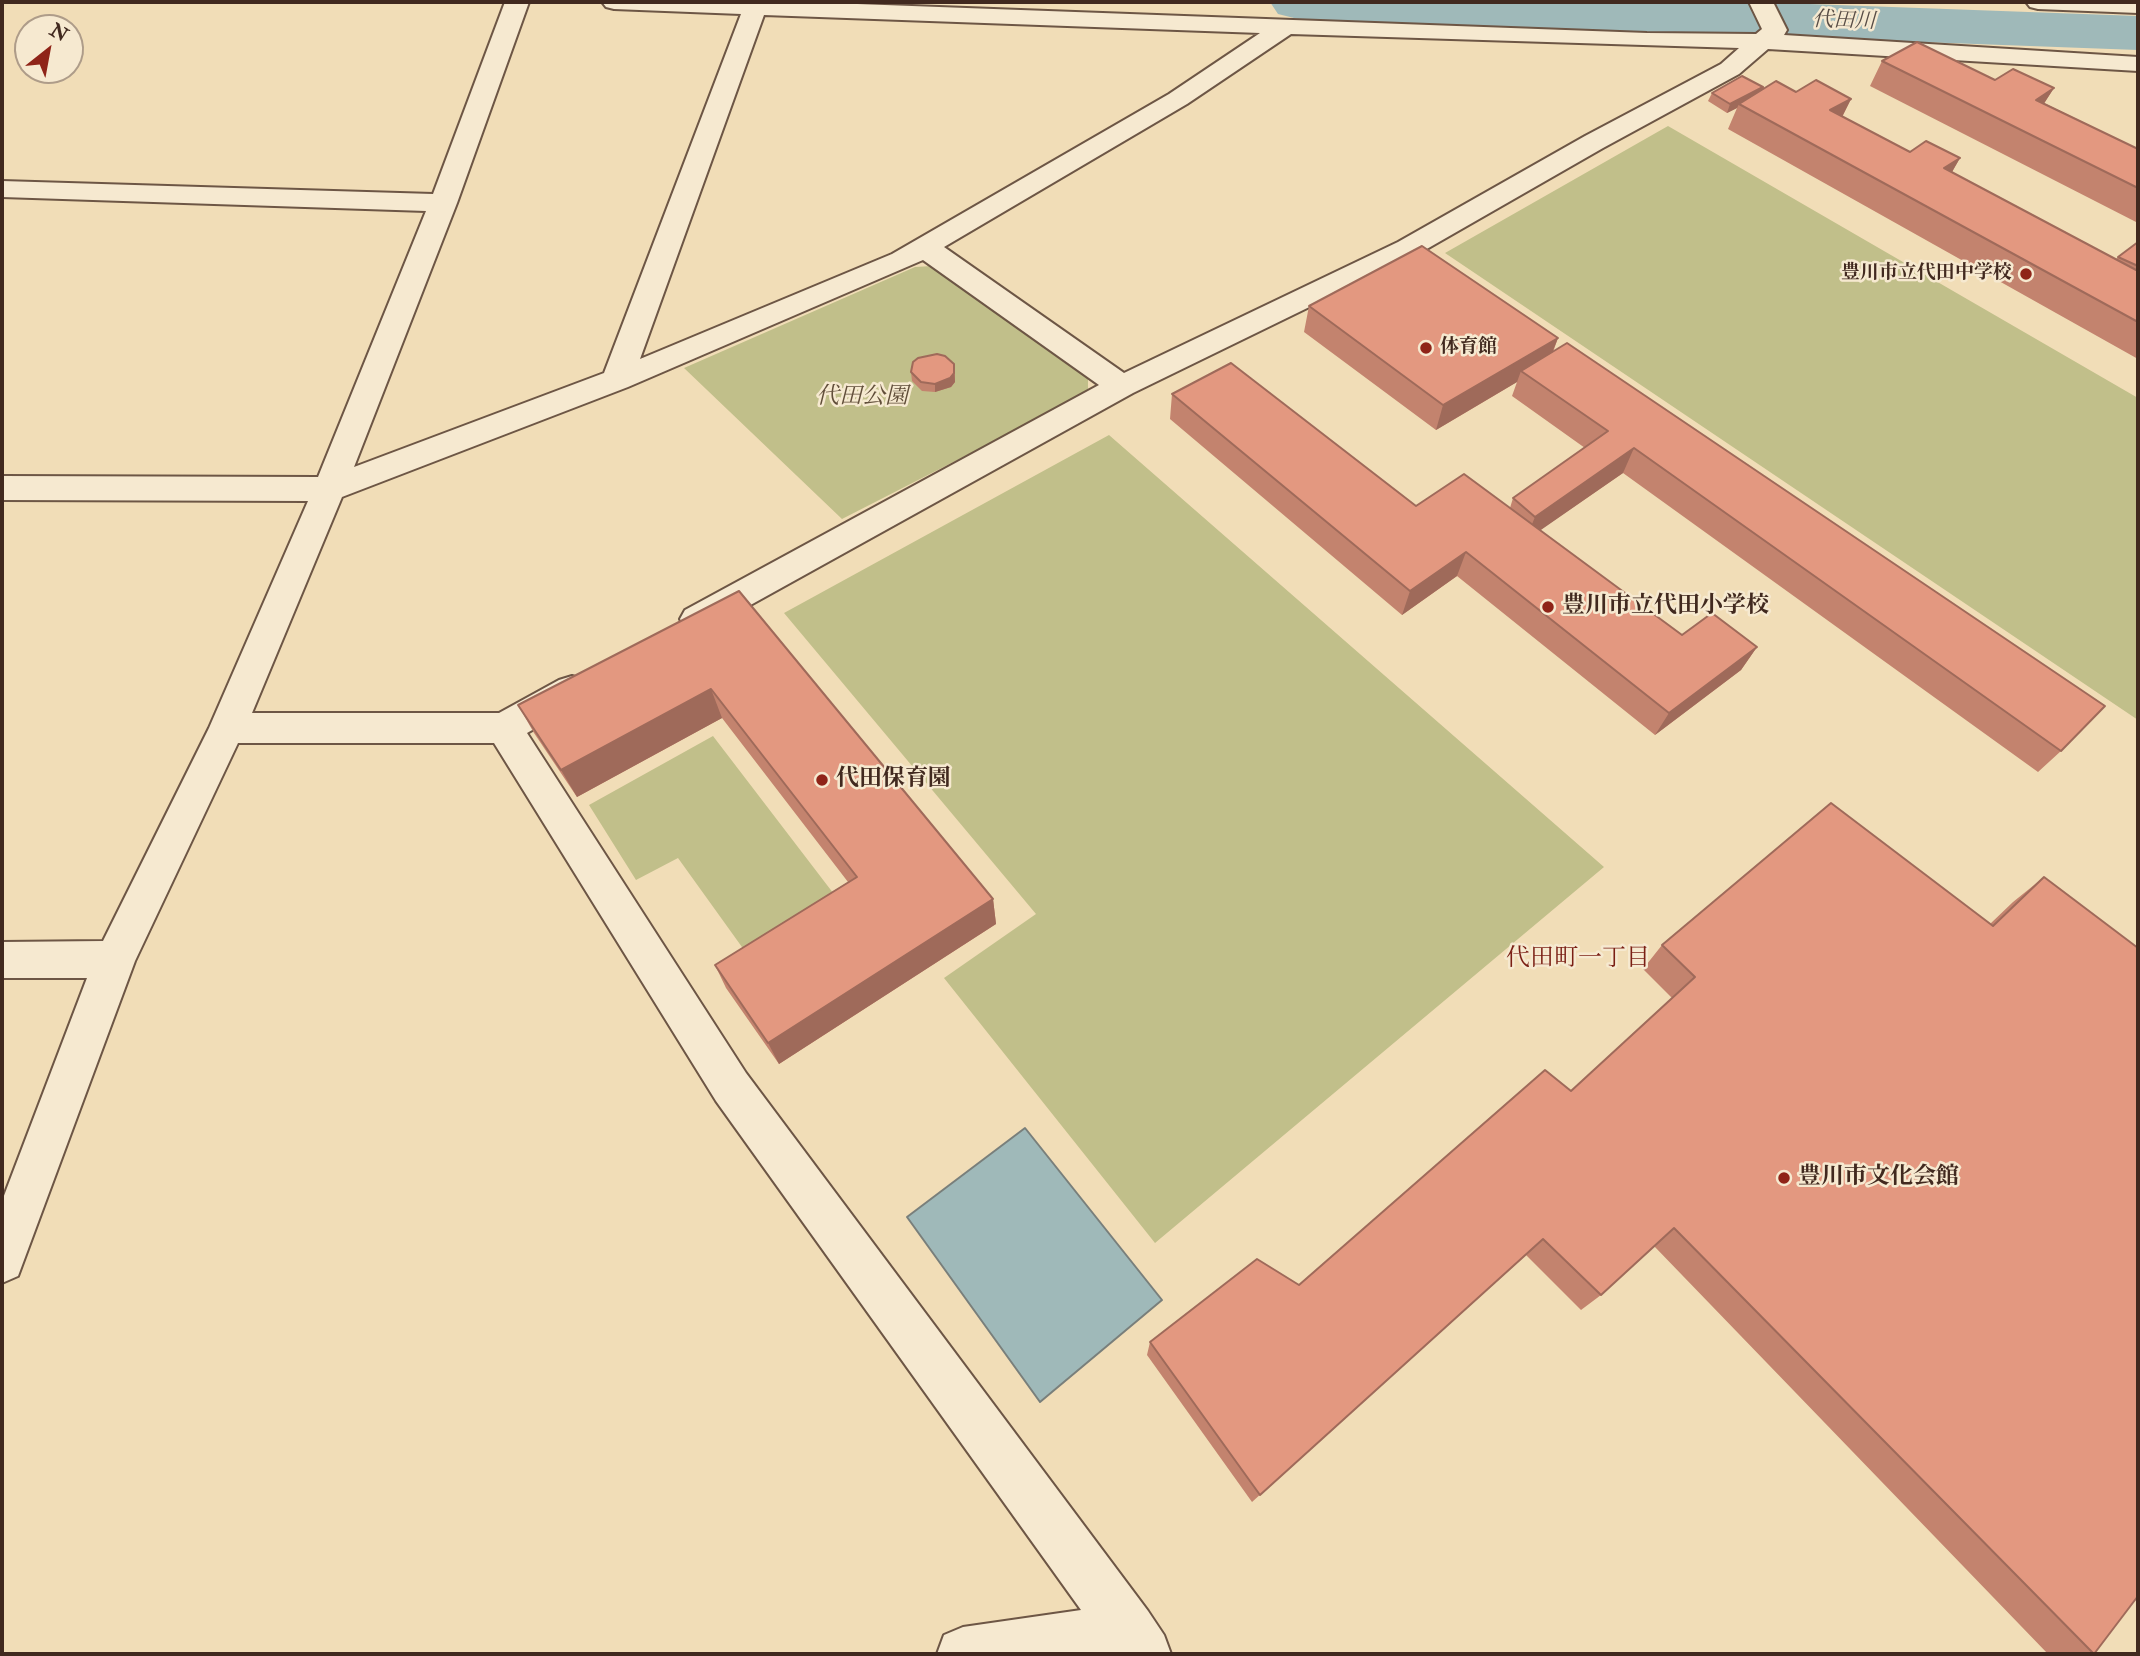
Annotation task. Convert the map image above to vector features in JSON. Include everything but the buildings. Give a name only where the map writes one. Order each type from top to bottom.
[{"type":"street","points":[[2,1260],[116,959],[227,728],[330,489],[443,203],[517,2]]},
{"type":"street","points":[[614,2],[756,4],[1647,40],[1768,36],[2138,64]]},
{"type":"street","points":[[1761,2],[1768,36]]},
{"type":"street","points":[[2038,2],[2138,6]]},
{"type":"street","points":[[617,380],[756,4]]},
{"type":"street","points":[[2,488],[330,489],[617,380],[902,260],[1178,99],[1285,27]]},
{"type":"street","points":[[667,636],[1122,386],[1408,248],[1594,142],[1730,69],[1768,36]]},
{"type":"street","points":[[2,189],[443,203]]},
{"type":"street","points":[[923,246],[1122,386]]},
{"type":"street","points":[[227,728],[504,728],[597,675]]},
{"type":"street","points":[[504,728],[731,1087],[1137,1642]]},
{"type":"street","points":[[2,960],[116,959]]},
{"type":"street","points":[[963,1654],[1137,1642]]},
{"type":"green space","points":[[1668,126],[2138,398],[2138,720],[1445,253]]},
{"type":"green space","name":"代田公園","points":[[932,266],[1088,378],[1088,393],[842,519],[684,368],[915,267]]},
{"type":"green space","points":[[1109,435],[1604,867],[1155,1243],[944,978],[1036,914],[784,613]]},
{"type":"green space","points":[[713,736],[840,902],[752,961],[678,858],[636,880],[589,805]]},
{"type":"water","points":[[1025,1128],[1162,1300],[1040,1402],[907,1217]]},
{"type":"waterway","name":"代田川","points":[[1298,2],[2138,33]]},
{"type":"place","name":"豊川市立代田中学校","points":[[2026,274]]},
{"type":"place","name":"体育館","points":[[1426,348]]},
{"type":"place","name":"豊川市立代田小学校","points":[[1548,607]]},
{"type":"place","name":"代田保育園","points":[[822,780]]},
{"type":"place","name":"豊川市文化会館","points":[[1784,1178]]},
{"type":"district","name":"代田町一丁目","points":[[1578,960]]}]
